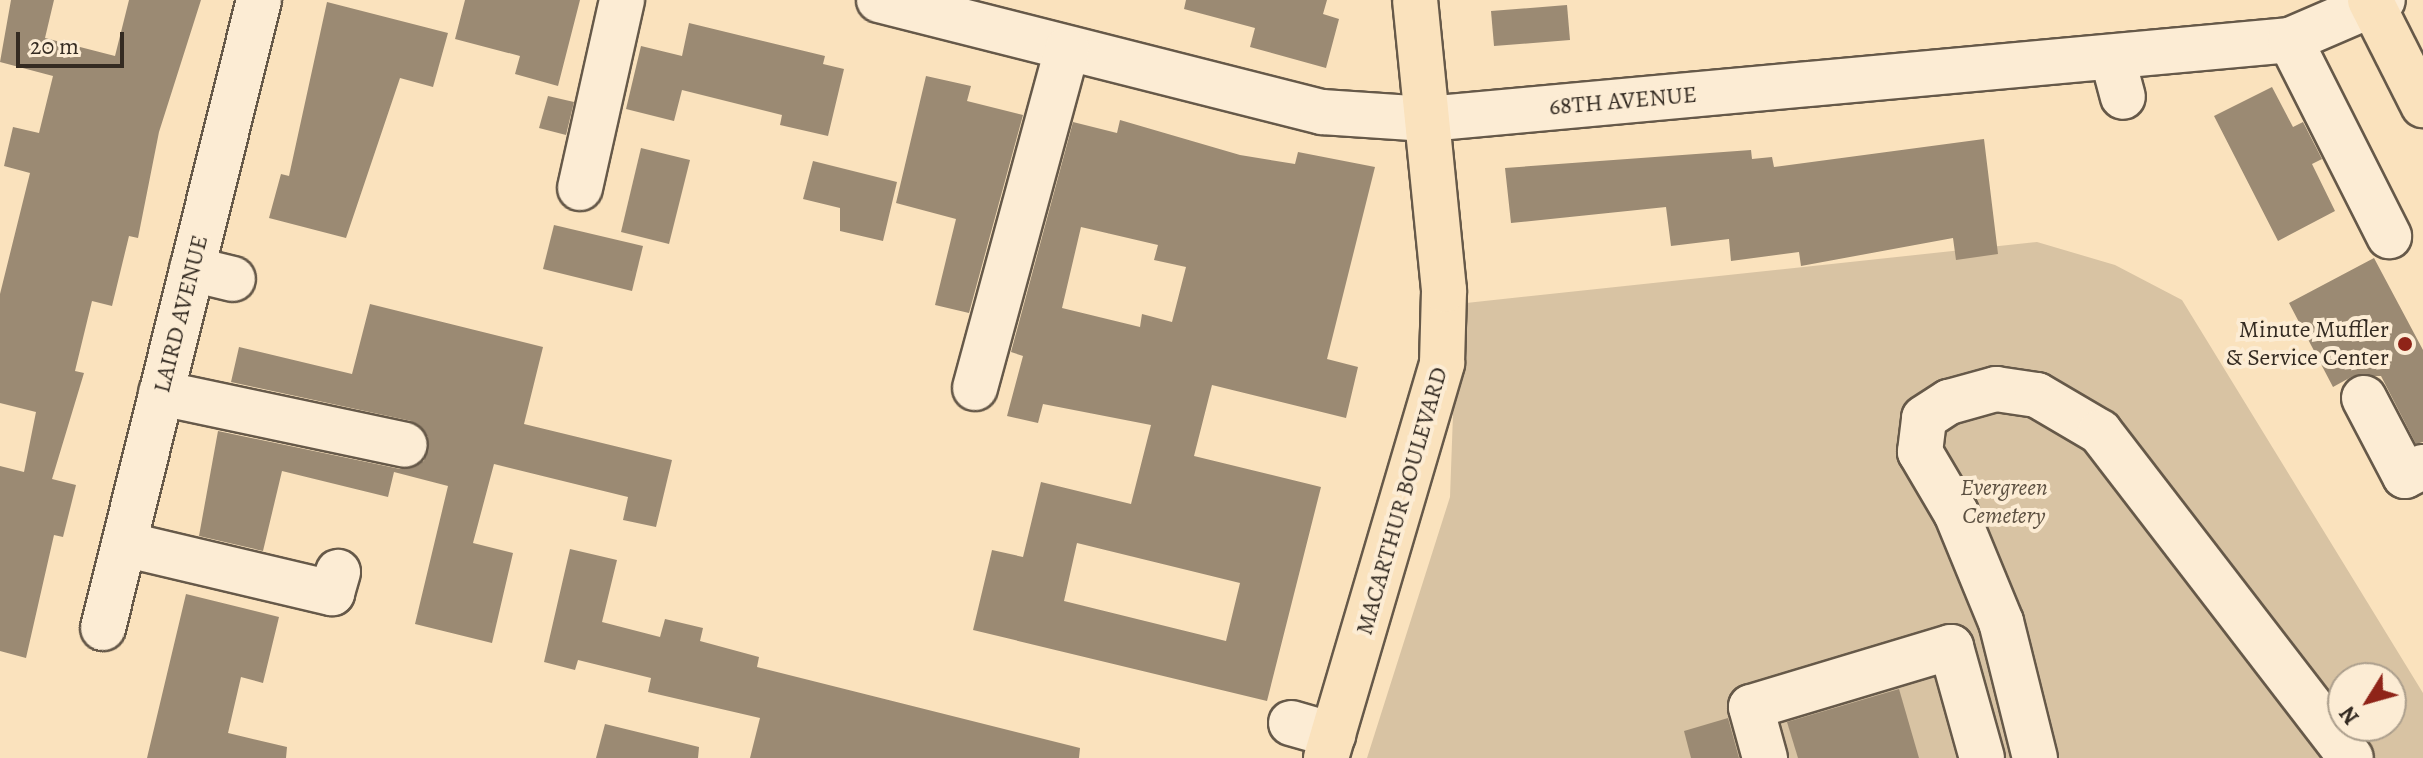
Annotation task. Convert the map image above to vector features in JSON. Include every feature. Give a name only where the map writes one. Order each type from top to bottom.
[{"type":"main road","name":"MACARTHUR BOULEVARD","points":[[1330,747],[1442,363],[1444,290],[1415,0]]},
{"type":"main road","points":[[2375,2],[2423,105]]},
{"type":"street","name":"LAIRD AVENUE","points":[[103,628],[161,393],[212,274],[259,0]]},
{"type":"street","points":[[580,188],[622,0]]},
{"type":"street","name":"68TH AVENUE","points":[[879,0],[1322,112],[1427,119],[2118,78],[2290,40],[2375,2]]},
{"type":"street","points":[[2290,40],[2389,236]]},
{"type":"street","points":[[975,388],[1067,49]]},
{"type":"street","points":[[2035,758],[2001,622],[1956,513],[1920,452],[1924,418],[1949,402],[1996,389],[2037,395],[2100,432],[2351,758]]},
{"type":"street","points":[[161,393],[405,445]]},
{"type":"street","points":[[2364,398],[2405,476],[2423,467]]},
{"type":"street","points":[[124,544],[332,593],[338,572]]},
{"type":"street","points":[[1765,758],[1751,707],[1951,647],[1982,758]]},
{"type":"street","points":[[1291,723],[1330,747]]},
{"type":"green space","name":"Evergreen Cemetery","points":[[2037,242],[2115,265],[2182,300],[2404,662],[2327,662],[2327,742],[2407,742],[2407,667],[2423,693],[2423,758],[1367,758],[1450,497],[1457,304]]},
{"type":"building","points":[[11,0],[54,0],[45,38],[115,56],[129,0],[201,0],[159,132],[138,238],[129,236],[112,306],[92,301],[75,371],[84,373],[52,479],[76,485],[63,537],[54,535],[26,658],[0,651],[0,466],[24,472],[36,412],[0,403],[0,294],[30,173],[4,166],[13,127],[39,133],[53,76],[0,62]]},
{"type":"building","points":[[465,0],[580,0],[558,86],[515,74],[520,56],[455,39]]},
{"type":"building","points":[[1186,0],[1327,0],[1323,14],[1339,19],[1326,68],[1250,47],[1255,28],[1184,9]]},
{"type":"building","points":[[327,2],[448,33],[433,87],[400,78],[346,238],[269,218],[281,174],[289,176]]},
{"type":"building","points":[[1567,5],[1570,40],[1494,46],[1491,11]]},
{"type":"building","points":[[689,23],[825,56],[823,64],[844,69],[828,136],[780,125],[782,115],[682,90],[674,121],[626,109],[641,46],[682,56]]},
{"type":"building","points":[[926,76],[971,86],[967,101],[1023,115],[969,313],[935,305],[956,219],[896,203]]},
{"type":"building","points":[[2272,87],[2293,127],[2303,122],[2322,159],[2312,164],[2335,211],[2278,241],[2214,116]]},
{"type":"building","points":[[548,96],[574,102],[566,135],[539,128]]},
{"type":"building","points":[[1120,120],[1240,155],[1295,164],[1298,152],[1375,167],[1327,359],[1358,367],[1346,418],[1212,385],[1194,456],[1321,487],[1267,701],[973,630],[992,550],[1023,557],[1041,482],[1131,504],[1151,425],[1043,404],[1038,423],[1007,416],[1023,356],[1011,352],[1073,122],[1117,133]],"holes":[[[1081,227],[1158,245],[1154,260],[1186,267],[1172,322],[1142,314],[1140,327],[1062,308]],[[1077,543],[1240,583],[1226,641],[1064,601]]]},
{"type":"building","points":[[1984,139],[1998,254],[1956,260],[1953,238],[1801,266],[1799,252],[1731,261],[1729,239],[1671,246],[1666,207],[1511,223],[1505,168],[1751,150],[1752,159],[1772,157],[1774,167]]},
{"type":"building","points":[[641,148],[690,160],[669,244],[621,232]]},
{"type":"building","points":[[813,161],[897,182],[883,241],[840,231],[840,208],[803,199]]},
{"type":"building","points":[[554,225],[643,246],[632,291],[543,269]]},
{"type":"building","points":[[2374,258],[2423,350],[2423,442],[2416,444],[2381,376],[2353,376],[2333,387],[2289,303]]},
{"type":"building","points":[[370,304],[543,347],[524,424],[672,460],[656,527],[623,520],[628,497],[494,464],[473,543],[513,553],[492,643],[415,624],[448,486],[394,472],[388,497],[282,471],[263,551],[199,536],[218,431],[400,469],[424,461],[428,437],[411,421],[231,382],[239,347],[352,374]]},
{"type":"building","points":[[570,549],[617,560],[602,622],[660,637],[665,619],[703,628],[700,641],[759,657],[757,667],[1080,748],[1079,758],[750,758],[760,718],[648,692],[651,678],[578,660],[575,670],[544,662]]},
{"type":"building","points":[[186,594],[279,617],[263,683],[241,677],[228,733],[287,747],[286,758],[147,758]]},
{"type":"building","points":[[1899,689],[1919,758],[1798,758],[1787,722]]},
{"type":"building","points":[[1728,718],[1739,758],[1691,758],[1684,731]]},
{"type":"building","points":[[605,724],[699,747],[698,758],[596,758]]},
{"type":"place","name":"Minute Muffler & Service Center","points":[[2405,344]]}]
